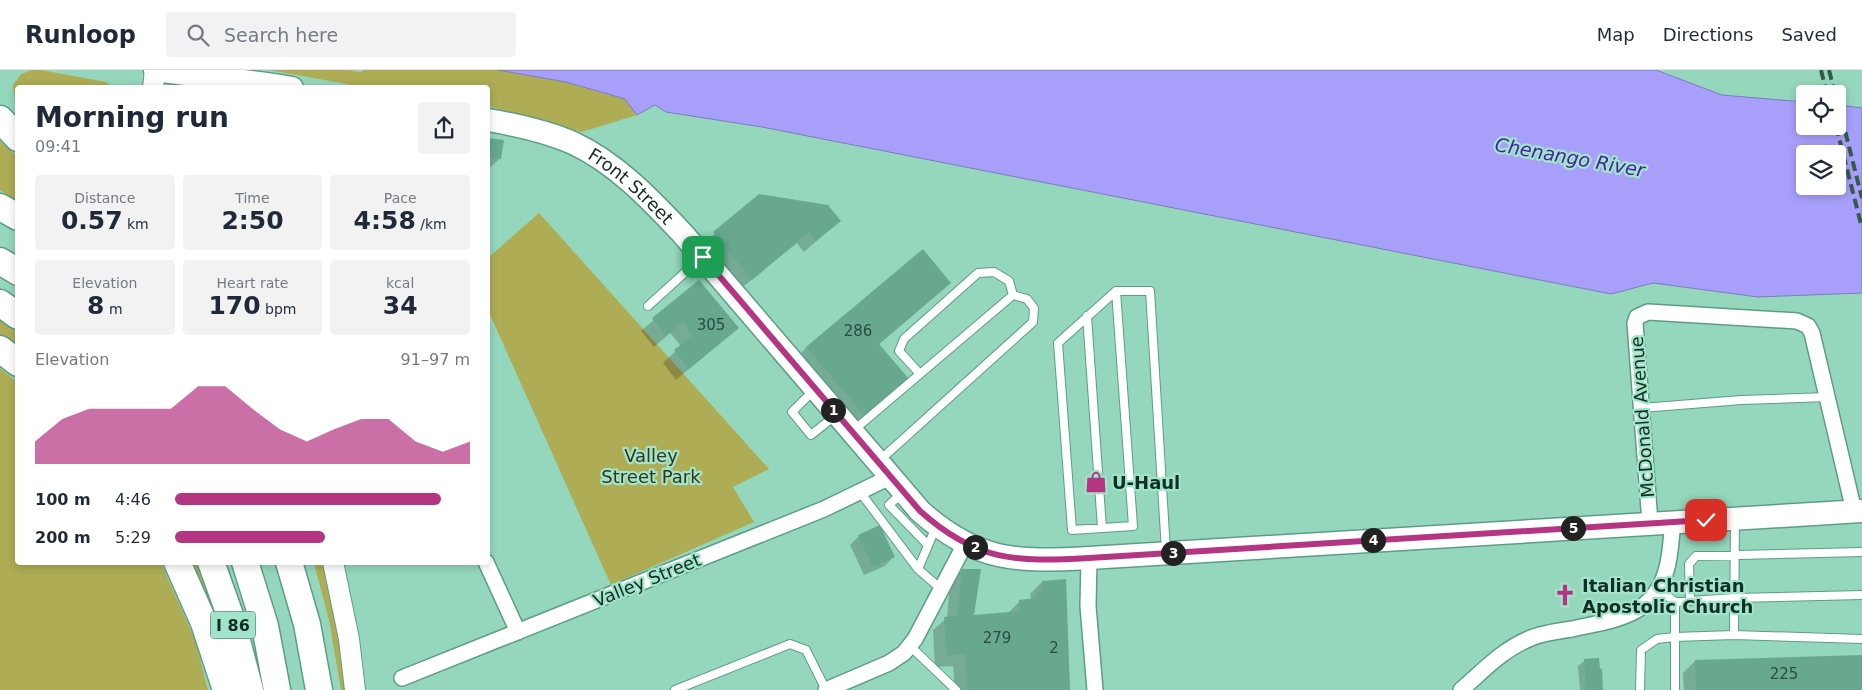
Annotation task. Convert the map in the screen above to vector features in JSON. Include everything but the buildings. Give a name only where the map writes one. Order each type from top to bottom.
[{"type":"highway","points":[[0,119],[15,135]]},
{"type":"highway","points":[[0,207],[15,215]]},
{"type":"highway","points":[[0,261],[15,270]]},
{"type":"highway","points":[[0,303],[15,314]]},
{"type":"highway","points":[[0,349],[15,361]]},
{"type":"highway","points":[[178,565],[204,623],[226,690]]},
{"type":"highway","name":"I 86","points":[[212,565],[231,618],[250,690]]},
{"type":"highway","points":[[246,565],[265,626],[277,690]]},
{"type":"highway","points":[[290,565],[307,624],[318,682]]},
{"type":"highway","points":[[302,565],[310,603],[318,682]]},
{"type":"main road","points":[[155,70],[272,85]]},
{"type":"main road","name":"Front Street","points":[[490,120],[528,127],[564,140],[607,162],[648,197],[703,257],[852,432],[890,484],[932,535],[991,553],[1024,560],[1089,558],[1858,511]]},
{"type":"street","points":[[153,85],[155,70]]},
{"type":"street","name":"McDonald Avenue","points":[[1650,523],[1635,323],[1637,317],[1648,312],[1797,321],[1808,326],[1812,333],[1858,511]]},
{"type":"street","name":"Valley Street","points":[[402,678],[824,509],[860,492],[890,484]]},
{"type":"street","points":[[1460,690],[1505,651],[1532,637],[1608,621],[1637,611],[1648,604],[1659,590],[1666,570],[1673,522]]},
{"type":"street","points":[[826,690],[889,663],[910,646],[916,639],[964,544]]},
{"type":"street","points":[[1089,558],[1088,606],[1095,690]]},
{"type":"street","points":[[334,565],[349,639],[355,690]]},
{"type":"street","points":[[487,565],[518,632]]},
{"type":"lane","points":[[648,306],[703,257]]},
{"type":"lane","points":[[920,374],[899,351],[904,339],[978,273],[994,272],[1009,281],[1013,295]]},
{"type":"lane","points":[[1116,291],[1133,526],[1072,530],[1058,343],[1116,291],[1150,291],[1166,553]]},
{"type":"lane","points":[[852,432],[1013,295]]},
{"type":"lane","points":[[878,516],[890,484],[1033,322],[1034,308],[1027,299],[1013,295]]},
{"type":"lane","points":[[1087,316],[1102,528]]},
{"type":"lane","points":[[815,389],[792,412],[811,435],[837,415]]},
{"type":"lane","points":[[1642,408],[1741,400],[1827,397]]},
{"type":"lane","points":[[860,492],[918,569],[941,589]]},
{"type":"lane","points":[[1734,635],[1735,518]]},
{"type":"lane","points":[[918,569],[932,535]]},
{"type":"lane","points":[[1690,601],[1689,564],[1696,556],[1862,552]]},
{"type":"lane","points":[[1659,590],[1675,602],[1734,598],[1862,595]]},
{"type":"lane","points":[[1675,602],[1675,690]]},
{"type":"lane","points":[[1640,690],[1641,650],[1657,639],[1734,635],[1862,639]]},
{"type":"lane","points":[[675,690],[790,644],[806,650],[826,690]]},
{"type":"lane","points":[[910,646],[956,690]]},
{"type":"green space","points":[[32,70],[41,70],[106,82],[110,85],[15,85],[15,103],[13,85],[21,74]]},
{"type":"green space","points":[[269,70],[349,70],[360,72],[364,70],[498,70],[566,82],[625,99],[637,115],[582,132],[490,107],[490,85],[352,85]]},
{"type":"green space","points":[[0,141],[15,154],[15,201],[0,190]]},
{"type":"green space","name":"Valley Street Park","points":[[539,213],[769,469],[733,487],[754,522],[611,585],[490,314],[490,256]]},
{"type":"green space","points":[[0,318],[15,331],[15,348],[0,336]]},
{"type":"green space","points":[[0,368],[15,380],[15,565],[162,565],[195,640],[208,690],[0,690]]},
{"type":"green space","points":[[191,565],[198,565],[212,610]]},
{"type":"green space","points":[[315,565],[324,565],[324,567],[335,619],[345,690],[341,690],[329,620]]},
{"type":"water","name":"Chenango River","points":[[498,70],[1656,70],[1722,95],[1796,101],[1796,135],[1846,135],[1846,106],[1862,108],[1862,293],[1758,297],[1653,283],[1611,294],[762,127],[666,112],[655,105],[637,115],[625,99],[566,82]]},
{"type":"railway","points":[[1821,70],[1825,85]]},
{"type":"railway","points":[[1829,70],[1833,85]]},
{"type":"railway","points":[[1838,135],[1862,228]]},
{"type":"railway","points":[[1846,135],[1862,198]]},
{"type":"place","name":"U-Haul","points":[[1096,482]]},
{"type":"place","name":"Italian Christian Apostolic Church","points":[[1565,595]]},
{"type":"route","points":[[703,257],[920,511],[936,525],[964,544],[991,553],[1024,560],[1089,558],[1706,520]]}]
